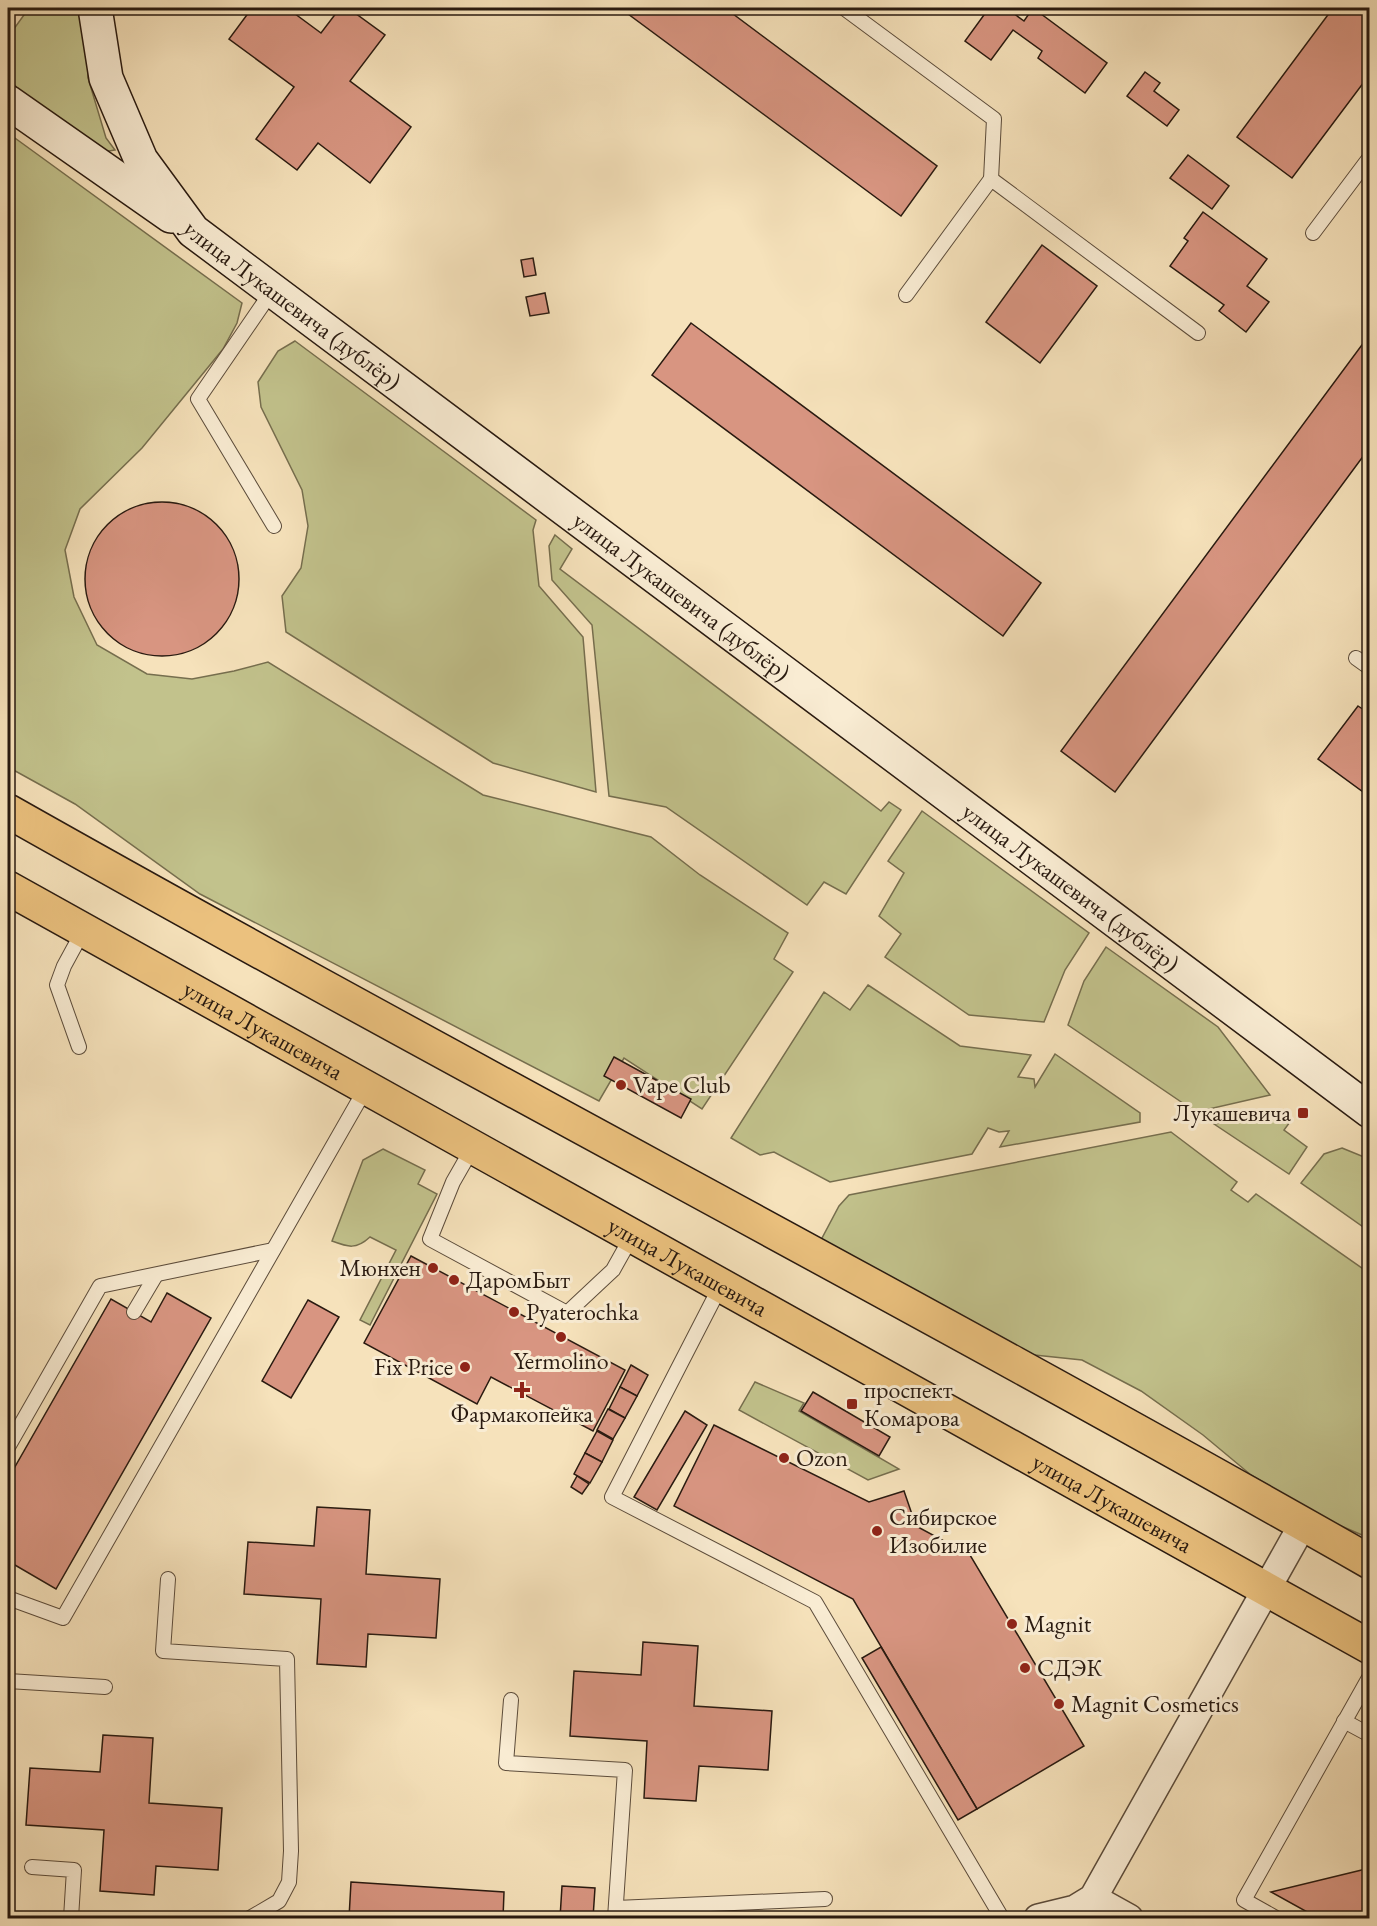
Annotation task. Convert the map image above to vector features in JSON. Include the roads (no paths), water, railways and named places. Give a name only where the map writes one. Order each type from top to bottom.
[{"type":"main road","name":"улица Лукашевича (дублёр)","points":[[95,8],[106,78],[141,160],[193,231],[1370,1111]]},
{"type":"main road","points":[[8,102],[193,231]]},
{"type":"main road","points":[[8,811],[1370,1562]]},
{"type":"main road","name":"улица Лукашевича","points":[[8,888],[1370,1647]]},
{"type":"street","points":[[1096,1908],[1303,1524]]},
{"type":"street","points":[[1038,1918],[1075,1909],[1096,1908],[1129,1918]]},
{"type":"lane","points":[[844,8],[994,119],[991,179],[906,295]]},
{"type":"lane","points":[[1313,233],[1370,157]]},
{"type":"lane","points":[[991,179],[1198,333]]},
{"type":"lane","points":[[272,291],[198,399],[274,526]]},
{"type":"lane","points":[[1356,658],[1370,668]]},
{"type":"lane","points":[[79,1047],[57,985],[64,966],[83,931]]},
{"type":"lane","points":[[8,1598],[63,1618],[366,1088]]},
{"type":"lane","points":[[472,1147],[453,1182],[430,1239],[567,1313],[613,1270],[632,1236]]},
{"type":"lane","points":[[8,1447],[100,1286],[273,1250]]},
{"type":"lane","points":[[134,1312],[156,1275]]},
{"type":"lane","points":[[721,1285],[612,1497],[815,1602],[1002,1918]]},
{"type":"lane","points":[[168,1578],[163,1651],[287,1659],[290,1882],[279,1901],[250,1918]]},
{"type":"lane","points":[[1276,1918],[1244,1900],[1370,1676]]},
{"type":"lane","points":[[8,1681],[105,1687]]},
{"type":"lane","points":[[511,1700],[507,1763],[624,1770],[616,1913],[825,1899]]},
{"type":"lane","points":[[1344,1721],[1370,1735]]},
{"type":"lane","points":[[32,1867],[74,1870],[71,1918]]},
{"type":"place","name":"Vape Club","points":[[621,1085]]},
{"type":"place","name":"Лукашевича","points":[[1303,1113]]},
{"type":"place","name":"Мюнхен","points":[[433,1268]]},
{"type":"place","name":"ДаромБыт","points":[[454,1280]]},
{"type":"place","name":"Pyaterochka","points":[[514,1312]]},
{"type":"place","name":"Yermolino","points":[[561,1337]]},
{"type":"place","name":"Fix Price","points":[[465,1367]]},
{"type":"place","name":"Фармакопейка","points":[[522,1390]]},
{"type":"place","name":"проспект Комарова","points":[[852,1404]]},
{"type":"place","name":"Ozon","points":[[784,1458]]},
{"type":"place","name":"Сибирское Изобилие","points":[[877,1531]]},
{"type":"place","name":"Magnit","points":[[1012,1624]]},
{"type":"place","name":"СДЭК","points":[[1025,1668]]},
{"type":"place","name":"Magnit Cosmetics","points":[[1059,1704]]}]
